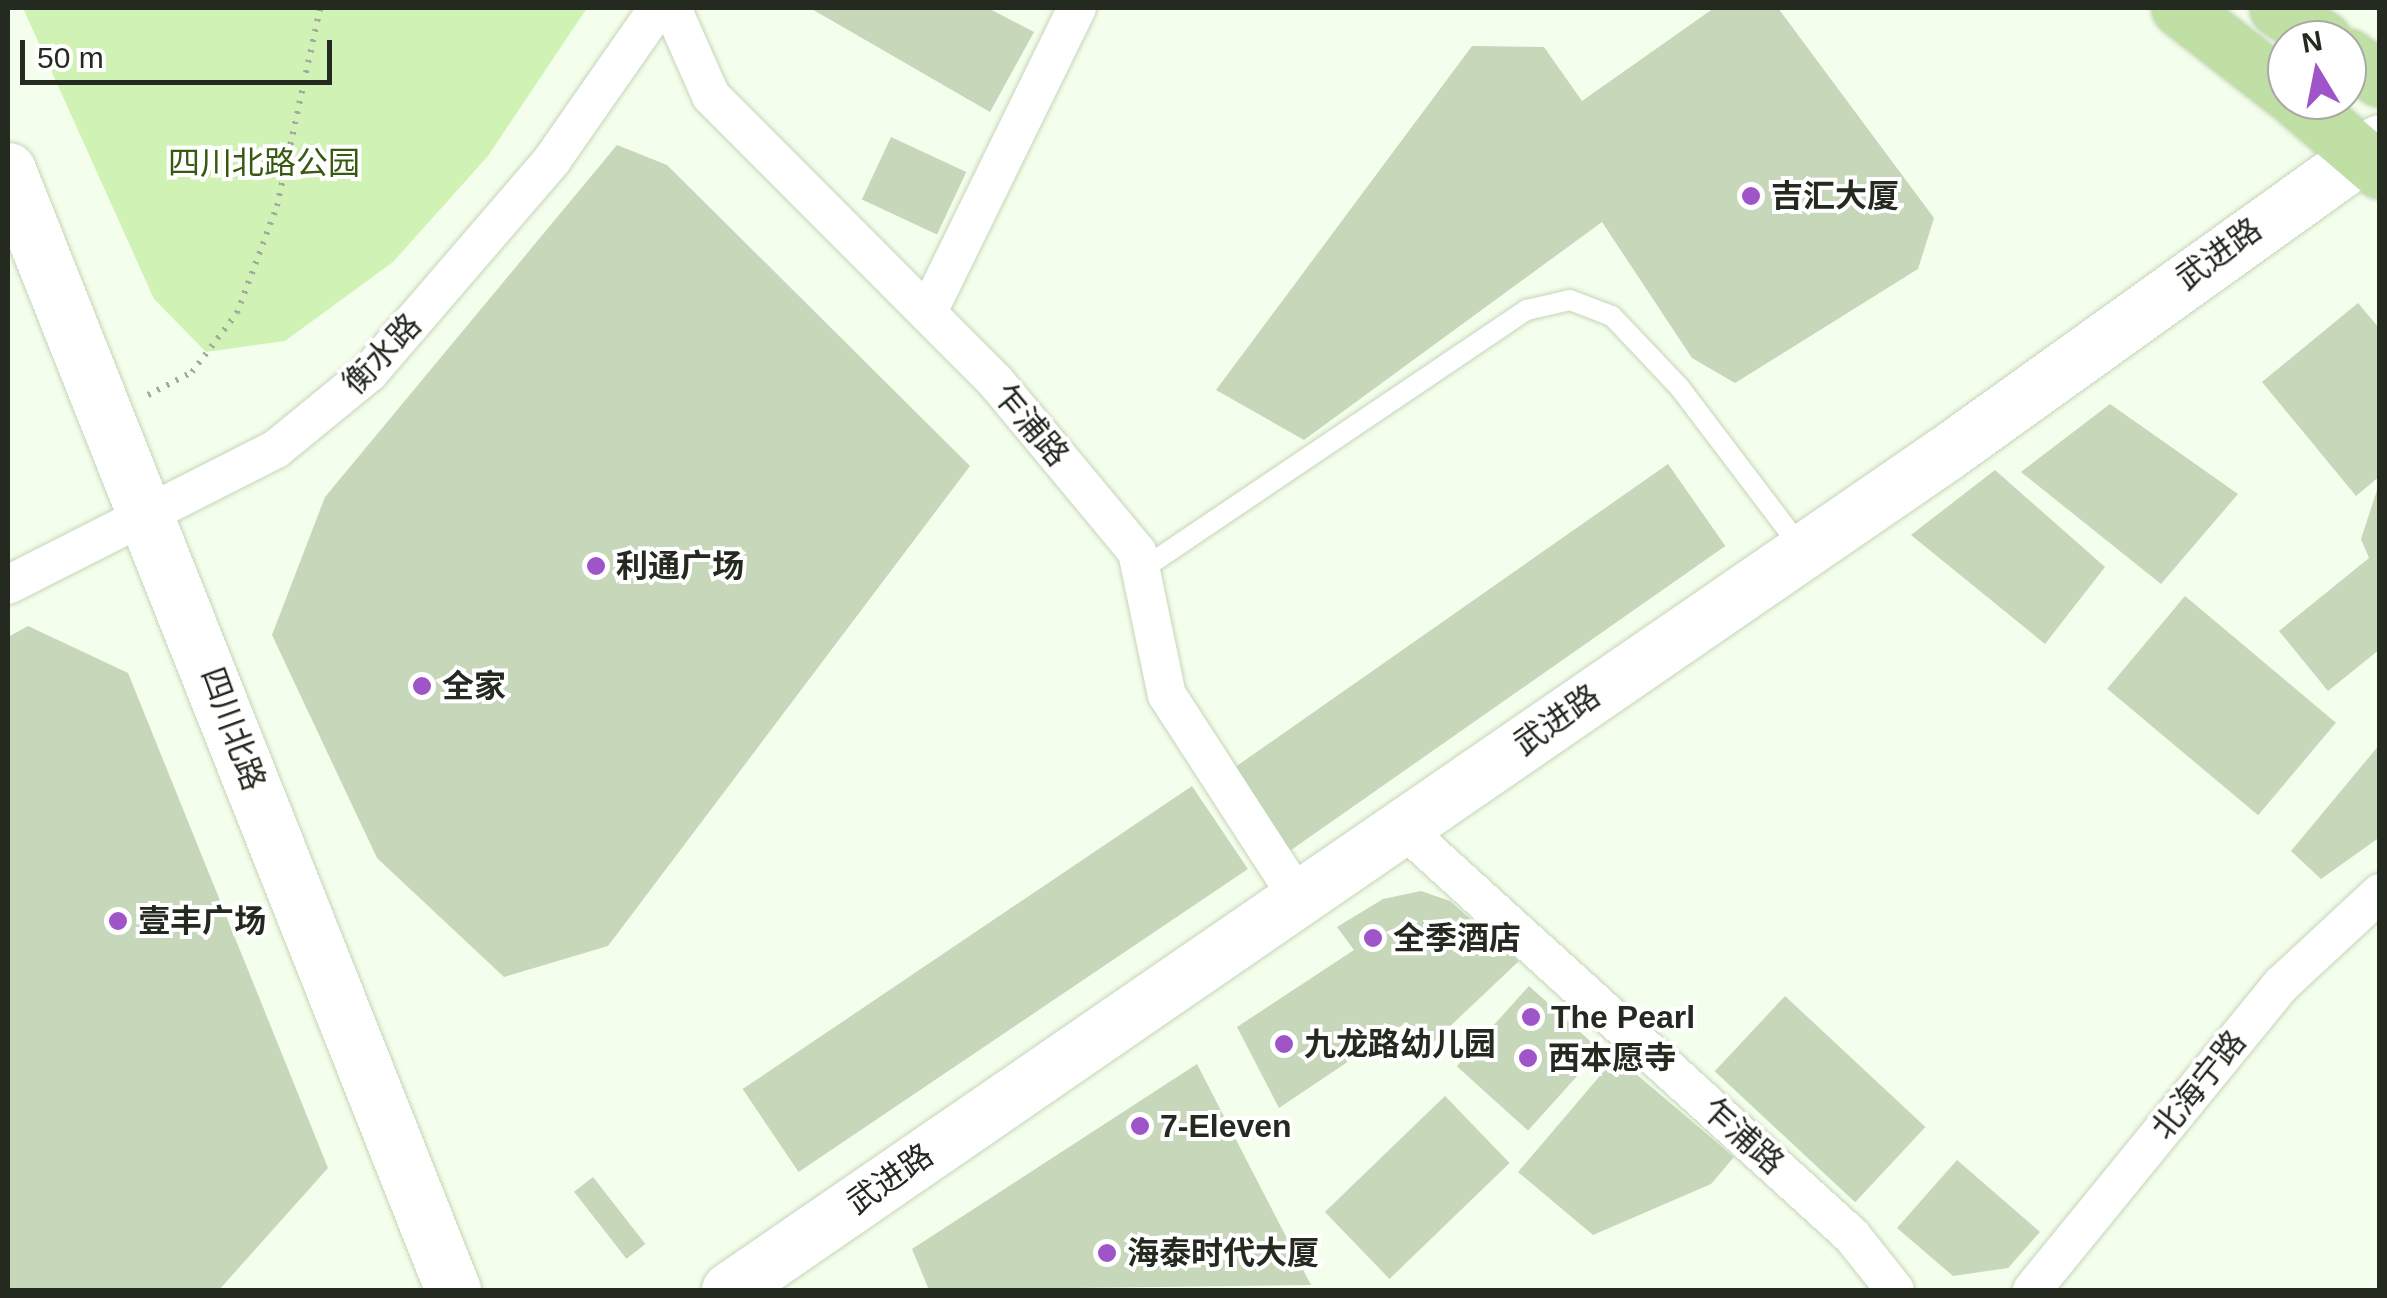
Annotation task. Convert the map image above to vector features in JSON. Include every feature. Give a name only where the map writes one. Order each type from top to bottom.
[{"type":"main road","points":[[2179,8],[2267,76]]},
{"type":"main road","points":[[2324,120],[2374,156]]},
{"type":"street","name":"衡水路","points":[[8,585],[276,449],[386,357],[582,122],[658,8]]},
{"type":"street","name":"乍浦路","points":[[672,8],[711,96],[996,382],[1144,568],[1178,720],[1299,899]]},
{"type":"street","points":[[928,312],[1077,8]]},
{"type":"street","name":"武进路","points":[[730,1290],[1404,829],[1800,546],[2374,156]]},
{"type":"street","name":"四川北路","points":[[8,170],[150,511],[453,1290]]},
{"type":"street","name":"乍浦路","points":[[1404,829],[1852,1236],[1895,1290]]},
{"type":"street","name":"北海宁路","points":[[2032,1290],[2282,984],[2380,893]]},
{"type":"lane","points":[[1144,568],[1528,310],[1570,300],[1612,316],[1680,388],[1800,546]]},
{"type":"path","points":[[111,414],[192,372],[237,312],[277,206],[320,8]]},
{"type":"green space","name":"四川北路公园","points":[[23,8],[587,8],[488,156],[393,262],[285,341],[206,352],[154,299]]},
{"type":"building","points":[[810,8],[988,8],[1034,32],[990,112]]},
{"type":"building","points":[[1714,8],[1778,8],[1934,218],[1918,269],[1735,383],[1692,358],[1602,222],[1304,440],[1216,390],[1472,46],[1544,47],[1582,101]]},
{"type":"building","points":[[891,137],[966,172],[937,235],[862,200]]},
{"type":"building","name":"利通广场","points":[[617,145],[667,165],[970,466],[608,946],[504,977],[377,858],[272,635],[325,497]]},
{"type":"building","points":[[2358,303],[2380,329],[2380,476],[2356,496],[2262,382]]},
{"type":"building","points":[[2110,404],[2238,494],[2161,584],[2021,472]]},
{"type":"building","points":[[1668,464],[1725,546],[1282,856],[1225,774]]},
{"type":"building","points":[[1995,470],[2105,567],[2045,644],[1911,535]]},
{"type":"building","points":[[2380,481],[2380,649],[2328,691],[2279,631],[2369,558],[2361,539]]},
{"type":"building","points":[[2185,596],[2336,723],[2258,815],[2107,689]]},
{"type":"building","name":"壹丰广场","points":[[28,626],[128,673],[328,1168],[219,1290],[8,1290],[8,637]]},
{"type":"building","points":[[2380,744],[2380,837],[2321,879],[2291,851]]},
{"type":"building","points":[[1192,786],[1248,869],[799,1172],[743,1089]]},
{"type":"building","points":[[1421,891],[1450,901],[1519,961],[1427,1048],[1407,1022],[1279,1108],[1237,1027],[1354,950],[1337,927],[1383,899]]},
{"type":"building","name":"西本愿寺","points":[[1529,986],[1600,1050],[1528,1130],[1457,1066]]},
{"type":"building","points":[[1785,996],[1925,1127],[1855,1202],[1715,1071]]},
{"type":"building","points":[[1616,1057],[1734,1157],[1711,1184],[1593,1235],[1518,1172]]},
{"type":"building","points":[[1197,1064],[1311,1285],[929,1290],[912,1249]]},
{"type":"building","points":[[1445,1096],[1510,1163],[1389,1279],[1325,1212]]},
{"type":"building","points":[[1957,1160],[2040,1232],[2008,1268],[1953,1276],[1897,1228]]},
{"type":"building","points":[[593,1177],[645,1244],[626,1259],[574,1192]]},
{"type":"place","name":"吉汇大厦","points":[[1751,196]]},
{"type":"place","name":"利通广场","points":[[596,566]]},
{"type":"place","name":"全家","points":[[422,686]]},
{"type":"place","name":"壹丰广场","points":[[118,921]]},
{"type":"place","name":"全季酒店","points":[[1373,938]]},
{"type":"place","name":"The Pearl","points":[[1531,1017]]},
{"type":"place","name":"九龙路幼儿园","points":[[1284,1044]]},
{"type":"place","name":"西本愿寺","points":[[1528,1058]]},
{"type":"place","name":"7-Eleven","points":[[1140,1126]]},
{"type":"place","name":"海泰时代大厦","points":[[1107,1253]]}]
